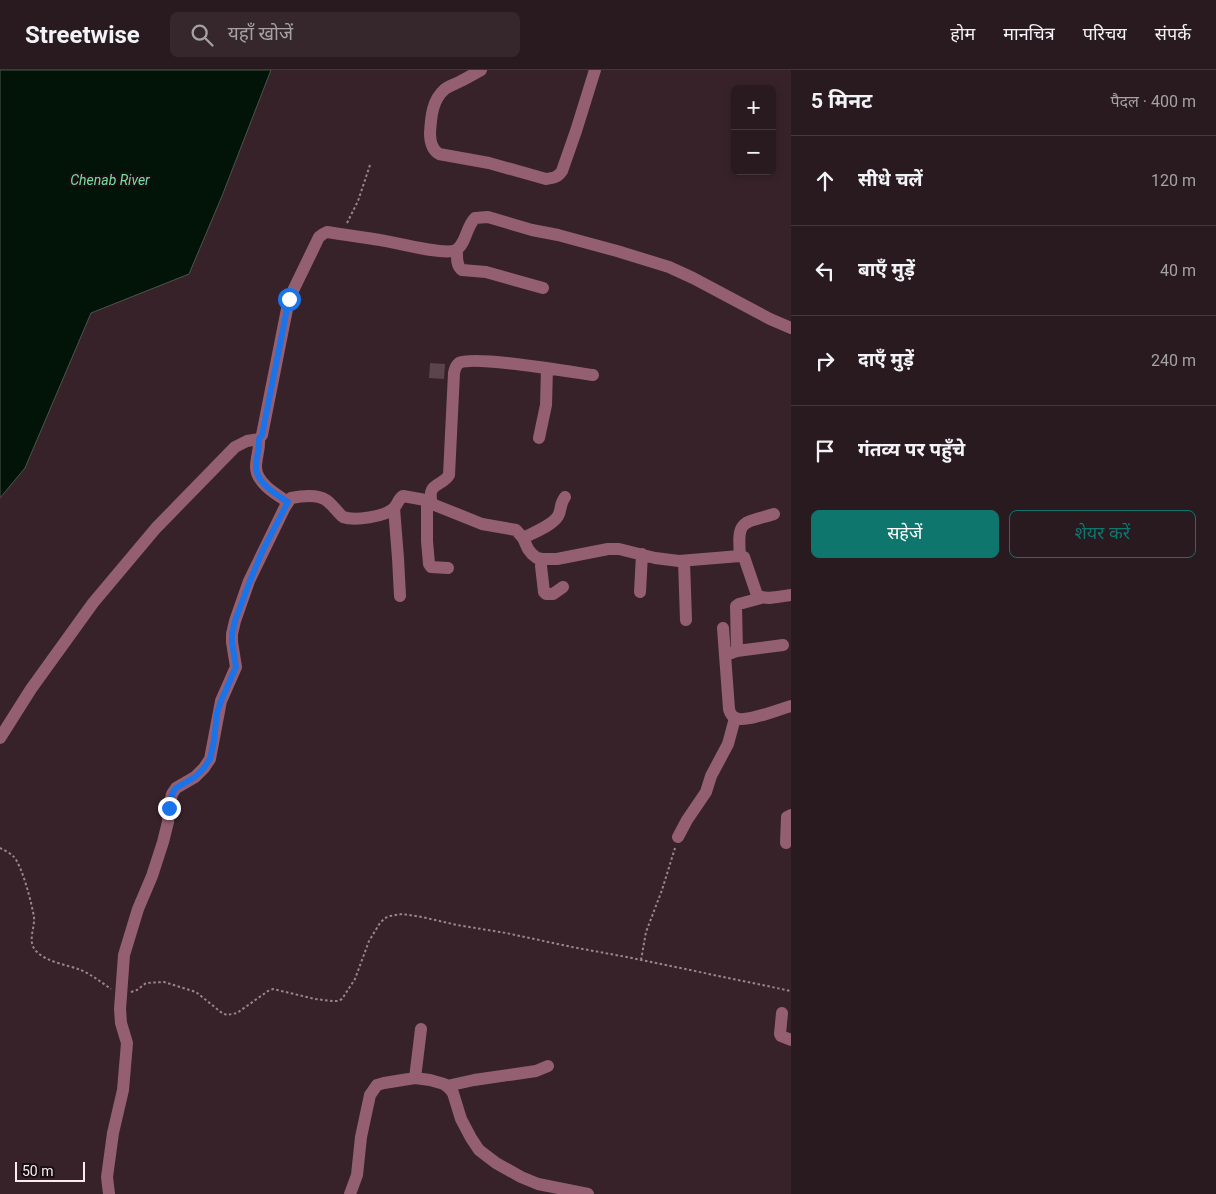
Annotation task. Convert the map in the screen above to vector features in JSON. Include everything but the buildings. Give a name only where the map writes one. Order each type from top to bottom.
[{"type":"street","points":[[480,70],[446,88],[437,99],[431,121],[432,147],[439,154],[489,163],[546,179],[559,175],[562,171],[595,70]]},
{"type":"street","points":[[288,502],[265,486],[258,474],[256,467],[260,447],[259,439],[262,435],[289,299],[319,237],[327,232],[452,252],[457,250],[464,240],[470,223],[475,218],[488,217],[584,242],[668,268],[693,278],[770,319],[791,328]]},
{"type":"street","points":[[457,250],[458,265],[462,270],[486,272],[543,288]]},
{"type":"street","points":[[448,568],[432,567],[429,564],[427,541],[429,501],[432,492],[437,484],[446,480],[450,475],[455,367],[464,362],[481,361],[594,375]]},
{"type":"street","points":[[539,438],[546,406],[547,368]]},
{"type":"street","points":[[0,738],[31,689],[93,603],[156,528],[235,447],[247,441],[259,439]]},
{"type":"street","points":[[400,596],[394,508],[398,499],[403,496],[429,501],[434,506],[482,524],[516,530],[523,538],[528,550],[537,558],[542,559],[558,559],[608,550],[619,550],[655,558],[684,561],[744,557],[757,595],[761,598]]},
{"type":"street","points":[[523,538],[554,521],[558,516],[561,503],[565,497]]},
{"type":"street","points":[[109,1194],[107,1177],[112,1133],[123,1090],[127,1043],[121,1023],[120,1009],[124,954],[138,909],[152,876],[163,842],[172,794],[176,788],[200,773],[210,759],[217,713],[236,667],[232,642],[235,621],[253,574],[291,498],[322,498],[327,500],[343,517],[355,519],[365,519],[394,508]]},
{"type":"street","points":[[740,556],[739,534],[741,526],[774,514]]},
{"type":"street","points":[[640,592],[642,554]]},
{"type":"street","points":[[542,559],[544,592],[546,594],[553,594],[563,587]]},
{"type":"street","points":[[684,561],[686,620]]},
{"type":"street","points":[[791,595],[761,598],[736,606],[730,653],[729,709],[731,715],[739,720],[791,706]]},
{"type":"street","points":[[723,628],[730,653]]},
{"type":"street","points":[[730,653],[783,645]]},
{"type":"street","points":[[678,837],[706,792],[728,744],[735,718]]},
{"type":"street","points":[[786,842],[786,822],[787,818],[791,815]]},
{"type":"street","points":[[782,1012],[780,1034],[791,1040]]},
{"type":"street","points":[[415,1078],[421,1028]]},
{"type":"street","points":[[447,1086],[536,1071],[548,1066]]},
{"type":"street","points":[[350,1194],[357,1175],[361,1137],[370,1095],[377,1086],[384,1082],[415,1078],[430,1080],[447,1086],[453,1093],[461,1119],[471,1138],[479,1150],[487,1157],[521,1177],[538,1184],[588,1194]]},
{"type":"path","points":[[342,235],[358,201],[370,165]]},
{"type":"path","points":[[641,960],[646,932],[662,890],[678,837]]},
{"type":"path","points":[[0,848],[12,855],[18,862],[24,877],[34,917],[32,944],[36,951],[46,958],[82,971],[116,993],[121,994],[137,990],[146,983],[164,982],[196,992],[227,1015],[237,1013],[273,989],[316,998],[338,1000],[342,998],[356,979],[369,941],[380,923],[384,918],[402,914],[506,933],[791,991]]},
{"type":"water","name":"Chenab River","points":[[0,70],[271,70],[222,196],[189,274],[91,313],[25,468],[0,498]]},
{"type":"route","points":[[169,808],[172,794],[176,788],[195,777],[210,759],[217,713],[236,667],[232,642],[235,621],[262,552],[288,502],[265,486],[256,467],[260,447],[259,439],[262,435],[289,299]]}]
